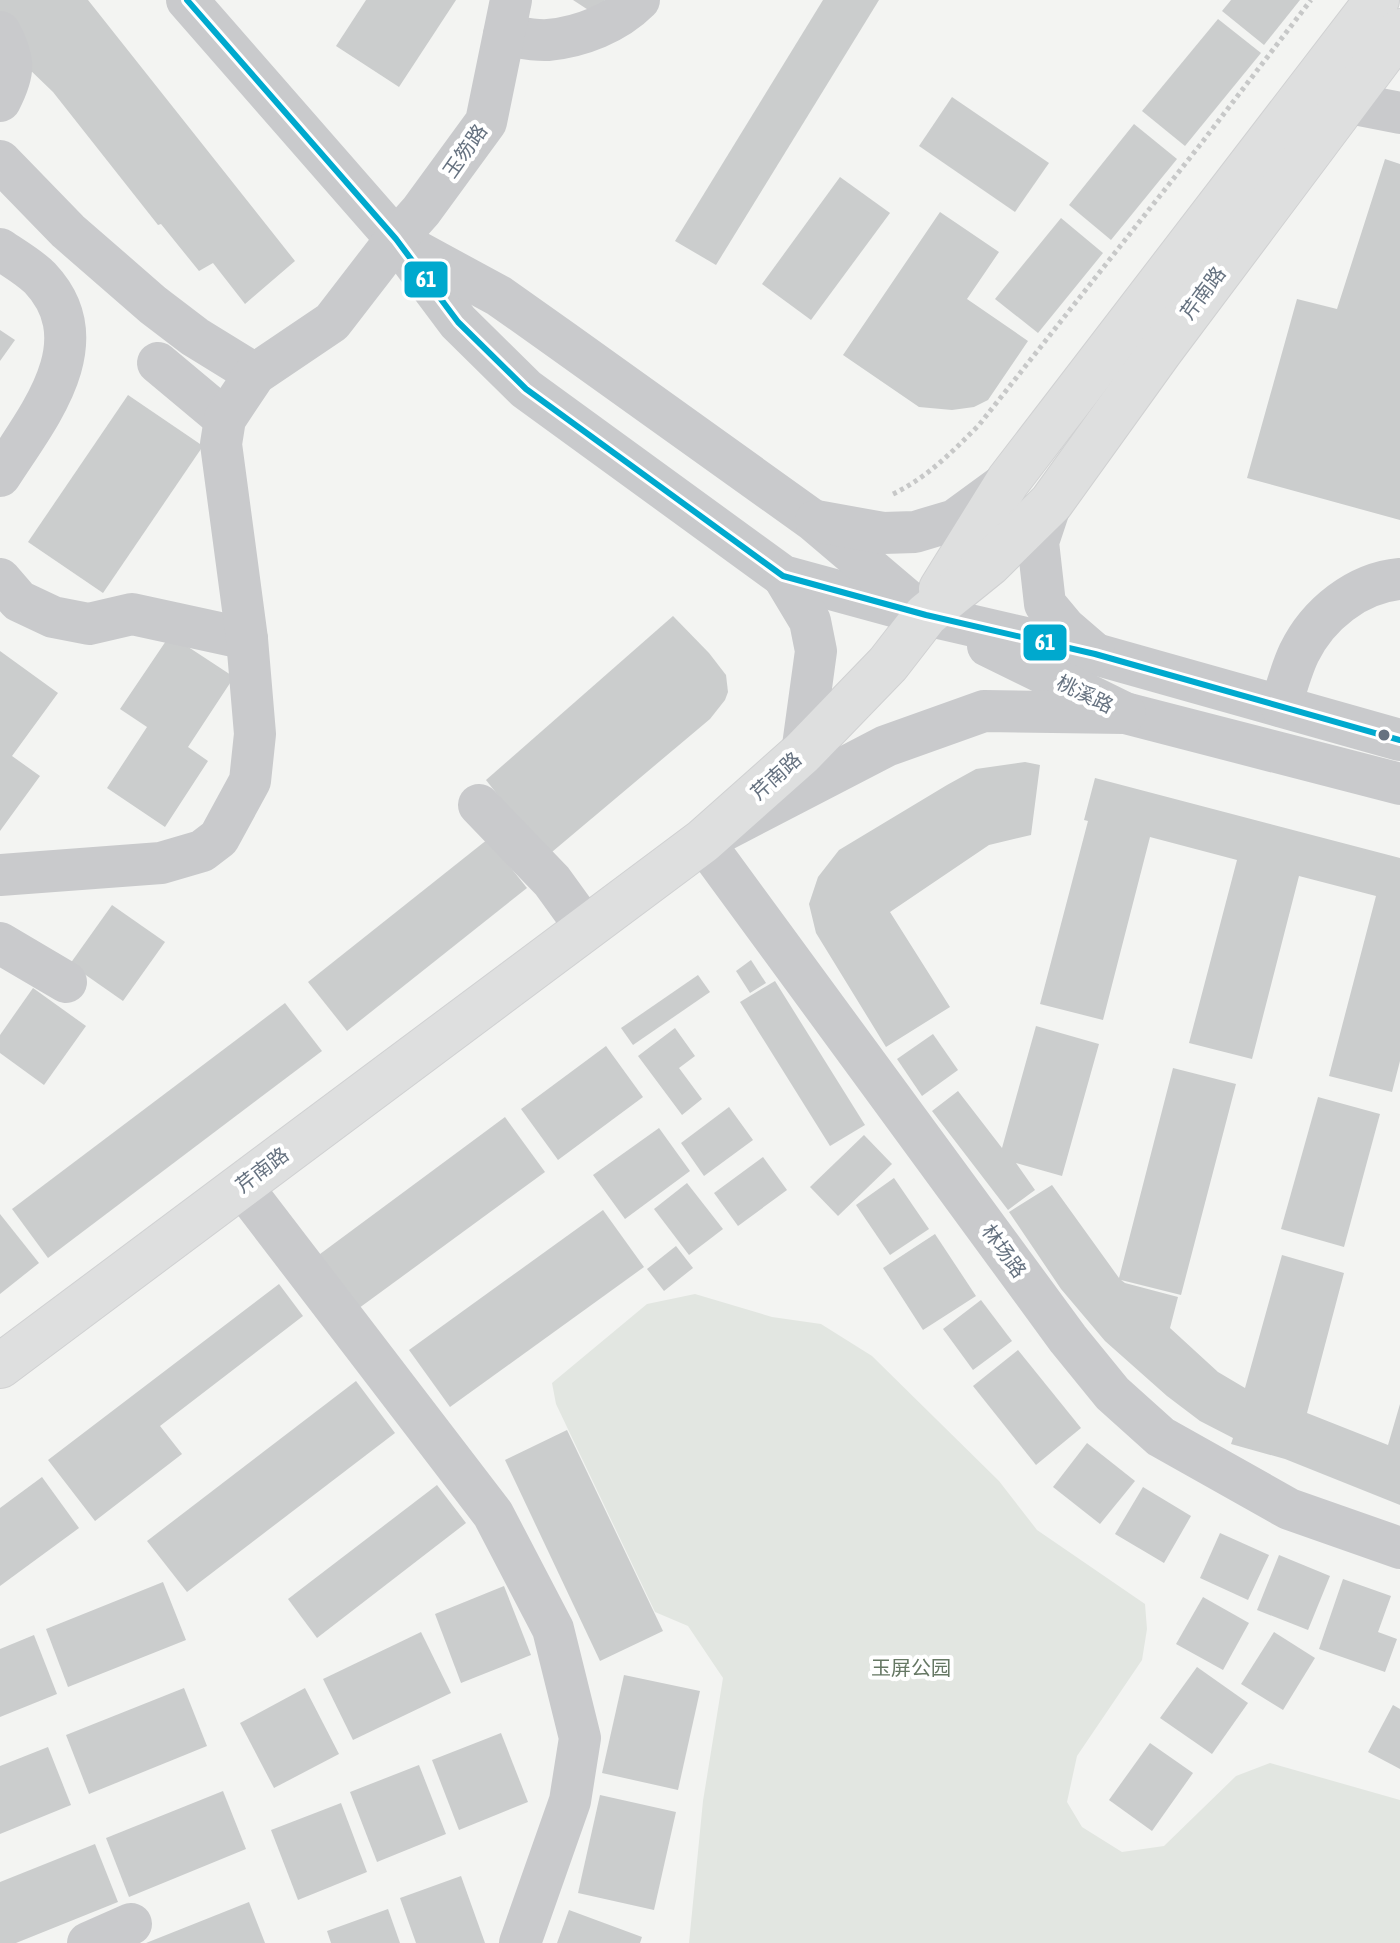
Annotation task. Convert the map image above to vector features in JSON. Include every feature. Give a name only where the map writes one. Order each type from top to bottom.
[{"type":"main road","points":[[926,615],[1008,481],[1325,98],[1377,0]]},
{"type":"main road","name":"芹南路","points":[[0,1366],[703,841],[802,753],[888,664],[926,615],[989,564],[1051,503],[1325,98],[1400,31]]},
{"type":"street","points":[[187,0],[396,239],[458,322],[526,389],[783,576],[926,615]]},
{"type":"street","points":[[508,18],[547,40],[591,30],[626,13],[639,0]]},
{"type":"street","name":"玉笏路","points":[[255,374],[332,322],[421,211],[486,122],[508,18]]},
{"type":"street","points":[[0,32],[11,53],[13,65],[0,101]]},
{"type":"street","points":[[1325,98],[1400,113]]},
{"type":"street","points":[[0,161],[68,231],[153,305],[195,337],[255,374],[225,419],[221,444],[247,639],[255,734],[250,781],[219,838],[202,851],[161,863],[0,875]]},
{"type":"street","points":[[396,239],[499,296],[814,521],[926,615]]},
{"type":"street","points":[[0,249],[39,278],[57,304],[67,340],[54,392],[0,476]]},
{"type":"street","points":[[158,363],[225,419]]},
{"type":"street","points":[[814,521],[883,533],[915,532],[955,520],[1008,481]]},
{"type":"street","points":[[1051,503],[1038,542],[1045,604],[1055,618],[1095,654]]},
{"type":"street","points":[[783,576],[810,621],[816,651],[802,753]]},
{"type":"street","points":[[0,579],[19,601],[53,617],[89,624],[132,614],[247,639]]},
{"type":"street","points":[[1281,706],[1298,655],[1307,639],[1337,604],[1378,581],[1400,579]]},
{"type":"street","name":"桃溪路","points":[[926,615],[1095,654],[1400,740]]},
{"type":"street","name":"桃溪路","points":[[926,615],[1125,713],[1400,784]]},
{"type":"street","name":"桃溪路","points":[[703,841],[886,746],[984,711],[1125,713]]},
{"type":"street","points":[[479,805],[552,881],[586,928]]},
{"type":"street","name":"林场路","points":[[703,841],[1068,1339],[1112,1393],[1161,1437],[1289,1509],[1400,1548]]},
{"type":"street","points":[[0,943],[66,982]]},
{"type":"street","points":[[241,1185],[493,1514],[553,1629],[580,1738],[570,1801],[520,1943]]},
{"type":"street","points":[[88,1943],[131,1924]]},
{"type":"path","points":[[880,499],[913,484],[941,463],[979,425],[1311,0]]},
{"type":"green space","name":"玉屏公园","points":[[695,1294],[772,1317],[821,1324],[872,1356],[999,1481],[1037,1530],[1145,1604],[1147,1629],[1142,1660],[1077,1756],[1067,1802],[1082,1827],[1122,1852],[1164,1846],[1236,1776],[1270,1763],[1400,1800],[1400,1943],[689,1943],[703,1801],[723,1678],[688,1626],[655,1612],[556,1404],[552,1383],[647,1304]]},
{"type":"building","points":[[0,0],[88,0],[295,261],[245,304],[213,263],[199,271],[161,224],[158,225],[53,92],[0,41]]},
{"type":"building","points":[[366,0],[456,0],[399,87],[336,46]]},
{"type":"building","points":[[573,0],[605,0],[596,15]]},
{"type":"building","points":[[823,0],[879,0],[716,265],[675,241]]},
{"type":"building","points":[[1231,0],[1300,0],[1264,45],[1222,11]]},
{"type":"building","points":[[1218,19],[1261,53],[1185,146],[1142,111]]},
{"type":"building","points":[[952,97],[1049,163],[1015,212],[919,146]]},
{"type":"building","points":[[1134,124],[1177,159],[1111,240],[1069,205]]},
{"type":"building","points":[[1385,159],[1400,164],[1400,520],[1247,478],[1297,299],[1337,309]]},
{"type":"building","points":[[840,177],[890,213],[811,320],[762,284]]},
{"type":"building","points":[[940,212],[999,252],[967,299],[1028,341],[988,400],[974,407],[952,410],[919,407],[843,355]]},
{"type":"building","points":[[1061,218],[1103,253],[1038,333],[995,299]]},
{"type":"building","points":[[0,330],[15,340],[0,361]]},
{"type":"building","points":[[128,395],[203,446],[103,593],[28,542]]},
{"type":"building","points":[[673,616],[726,675],[728,692],[725,700],[710,719],[546,857],[486,780]]},
{"type":"building","points":[[170,635],[234,677],[188,747],[208,761],[165,827],[107,788],[147,727],[120,709]]},
{"type":"building","points":[[0,651],[58,693],[12,756],[40,776],[0,831]]},
{"type":"building","points":[[1025,762],[1040,765],[1031,835],[989,845],[890,912],[950,1007],[886,1047],[816,933],[809,904],[818,877],[839,850],[947,785],[976,769]]},
{"type":"building","points":[[1095,778],[1400,858],[1400,1061],[1392,1092],[1329,1076],[1376,896],[1299,876],[1252,1059],[1189,1043],[1237,860],[1150,837],[1103,1020],[1040,1004],[1088,821],[1084,820]]},
{"type":"building","points":[[488,839],[527,888],[347,1031],[308,982]]},
{"type":"building","points":[[112,905],[165,942],[123,1001],[70,964]]},
{"type":"building","points":[[751,960],[766,983],[750,993],[736,971]]},
{"type":"building","points":[[698,975],[710,992],[633,1045],[621,1028]]},
{"type":"building","points":[[775,981],[865,1125],[830,1146],[740,1002]]},
{"type":"building","points":[[33,988],[86,1026],[44,1085],[0,1053],[0,1035]]},
{"type":"building","points":[[285,1003],[322,1051],[48,1258],[12,1209]]},
{"type":"building","points":[[1036,1026],[1099,1044],[1062,1176],[1016,1163],[1035,1190],[1008,1210],[932,1111],[958,1091],[1002,1148]]},
{"type":"building","points":[[675,1028],[695,1056],[679,1068],[702,1099],[682,1115],[638,1056]]},
{"type":"building","points":[[933,1034],[958,1070],[922,1096],[897,1059]]},
{"type":"building","points":[[606,1046],[643,1097],[558,1160],[521,1109]]},
{"type":"building","points":[[1173,1068],[1236,1084],[1181,1295],[1121,1280],[1178,1297],[1170,1328],[1218,1372],[1245,1388],[1282,1255],[1344,1273],[1307,1413],[1388,1445],[1400,1404],[1400,1505],[1285,1459],[1231,1444],[1233,1438],[1200,1421],[1105,1341],[1061,1289],[1009,1212],[1052,1185],[1119,1278]]},
{"type":"building","points":[[1318,1097],[1380,1114],[1344,1247],[1281,1229]]},
{"type":"building","points":[[729,1107],[753,1140],[704,1176],[681,1143]]},
{"type":"building","points":[[505,1117],[545,1172],[355,1311],[316,1257]]},
{"type":"building","points":[[659,1128],[690,1171],[625,1219],[593,1175]]},
{"type":"building","points":[[864,1135],[892,1164],[838,1216],[810,1187]]},
{"type":"building","points":[[763,1157],[787,1190],[738,1226],[714,1193]]},
{"type":"building","points":[[894,1178],[929,1229],[890,1255],[856,1205]]},
{"type":"building","points":[[687,1183],[723,1229],[689,1255],[654,1209]]},
{"type":"building","points":[[603,1210],[644,1267],[450,1407],[409,1350]]},
{"type":"building","points":[[0,1214],[39,1263],[0,1294]]},
{"type":"building","points":[[935,1234],[976,1296],[923,1330],[883,1268]]},
{"type":"building","points":[[676,1246],[693,1268],[664,1291],[647,1269]]},
{"type":"building","points":[[279,1284],[303,1316],[160,1426],[182,1454],[95,1521],[48,1460]]},
{"type":"building","points":[[981,1300],[1012,1341],[973,1370],[943,1329]]},
{"type":"building","points":[[1018,1350],[1081,1428],[1036,1465],[973,1386]]},
{"type":"building","points":[[356,1381],[395,1433],[187,1592],[147,1541]]},
{"type":"building","points":[[567,1430],[663,1631],[600,1661],[505,1460]]},
{"type":"building","points":[[1087,1443],[1135,1481],[1100,1524],[1053,1487]]},
{"type":"building","points":[[42,1477],[79,1528],[0,1586],[0,1508]]},
{"type":"building","points":[[437,1485],[466,1523],[317,1638],[288,1599]]},
{"type":"building","points":[[1143,1487],[1191,1516],[1164,1563],[1115,1534]]},
{"type":"building","points":[[1220,1533],[1269,1555],[1248,1600],[1200,1578]]},
{"type":"building","points":[[1279,1555],[1330,1576],[1308,1630],[1257,1610]]},
{"type":"building","points":[[1343,1579],[1391,1596],[1378,1632],[1397,1639],[1385,1672],[1319,1649]]},
{"type":"building","points":[[163,1582],[186,1640],[68,1687],[46,1629]]},
{"type":"building","points":[[504,1586],[531,1655],[461,1683],[435,1614]]},
{"type":"building","points":[[1203,1597],[1249,1623],[1223,1670],[1176,1644]]},
{"type":"building","points":[[421,1632],[451,1693],[353,1740],[323,1679]]},
{"type":"building","points":[[1274,1632],[1315,1658],[1283,1710],[1241,1684]]},
{"type":"building","points":[[34,1635],[57,1694],[0,1717],[0,1649]]},
{"type":"building","points":[[1197,1667],[1248,1703],[1212,1754],[1160,1718]]},
{"type":"building","points":[[624,1675],[700,1691],[678,1790],[602,1773]]},
{"type":"building","points":[[184,1688],[207,1746],[89,1794],[66,1735]]},
{"type":"building","points":[[305,1688],[339,1754],[274,1788],[240,1723]]},
{"type":"building","points":[[1393,1705],[1400,1709],[1400,1769],[1368,1752]]},
{"type":"building","points":[[501,1733],[528,1802],[459,1830],[432,1760]]},
{"type":"building","points":[[1150,1743],[1193,1773],[1152,1831],[1109,1800]]},
{"type":"building","points":[[48,1747],[71,1805],[0,1834],[0,1766]]},
{"type":"building","points":[[419,1765],[446,1834],[377,1862],[350,1792]]},
{"type":"building","points":[[223,1791],[246,1849],[129,1897],[106,1838]]},
{"type":"building","points":[[600,1795],[676,1812],[654,1910],[578,1893]]},
{"type":"building","points":[[341,1803],[367,1872],[298,1900],[271,1830]]},
{"type":"building","points":[[95,1844],[118,1902],[16,1943],[0,1943],[0,1882]]},
{"type":"building","points":[[461,1876],[485,1943],[416,1943],[400,1898]]},
{"type":"building","points":[[249,1902],[265,1943],[146,1943]]},
{"type":"building","points":[[388,1909],[400,1943],[331,1943],[327,1931]]},
{"type":"building","points":[[569,1910],[642,1937],[640,1943],[557,1943]]},
{"type":"transit line","name":"61","points":[[187,0],[396,239],[458,322],[526,389],[783,576],[926,615],[1095,654],[1400,740]]}]
